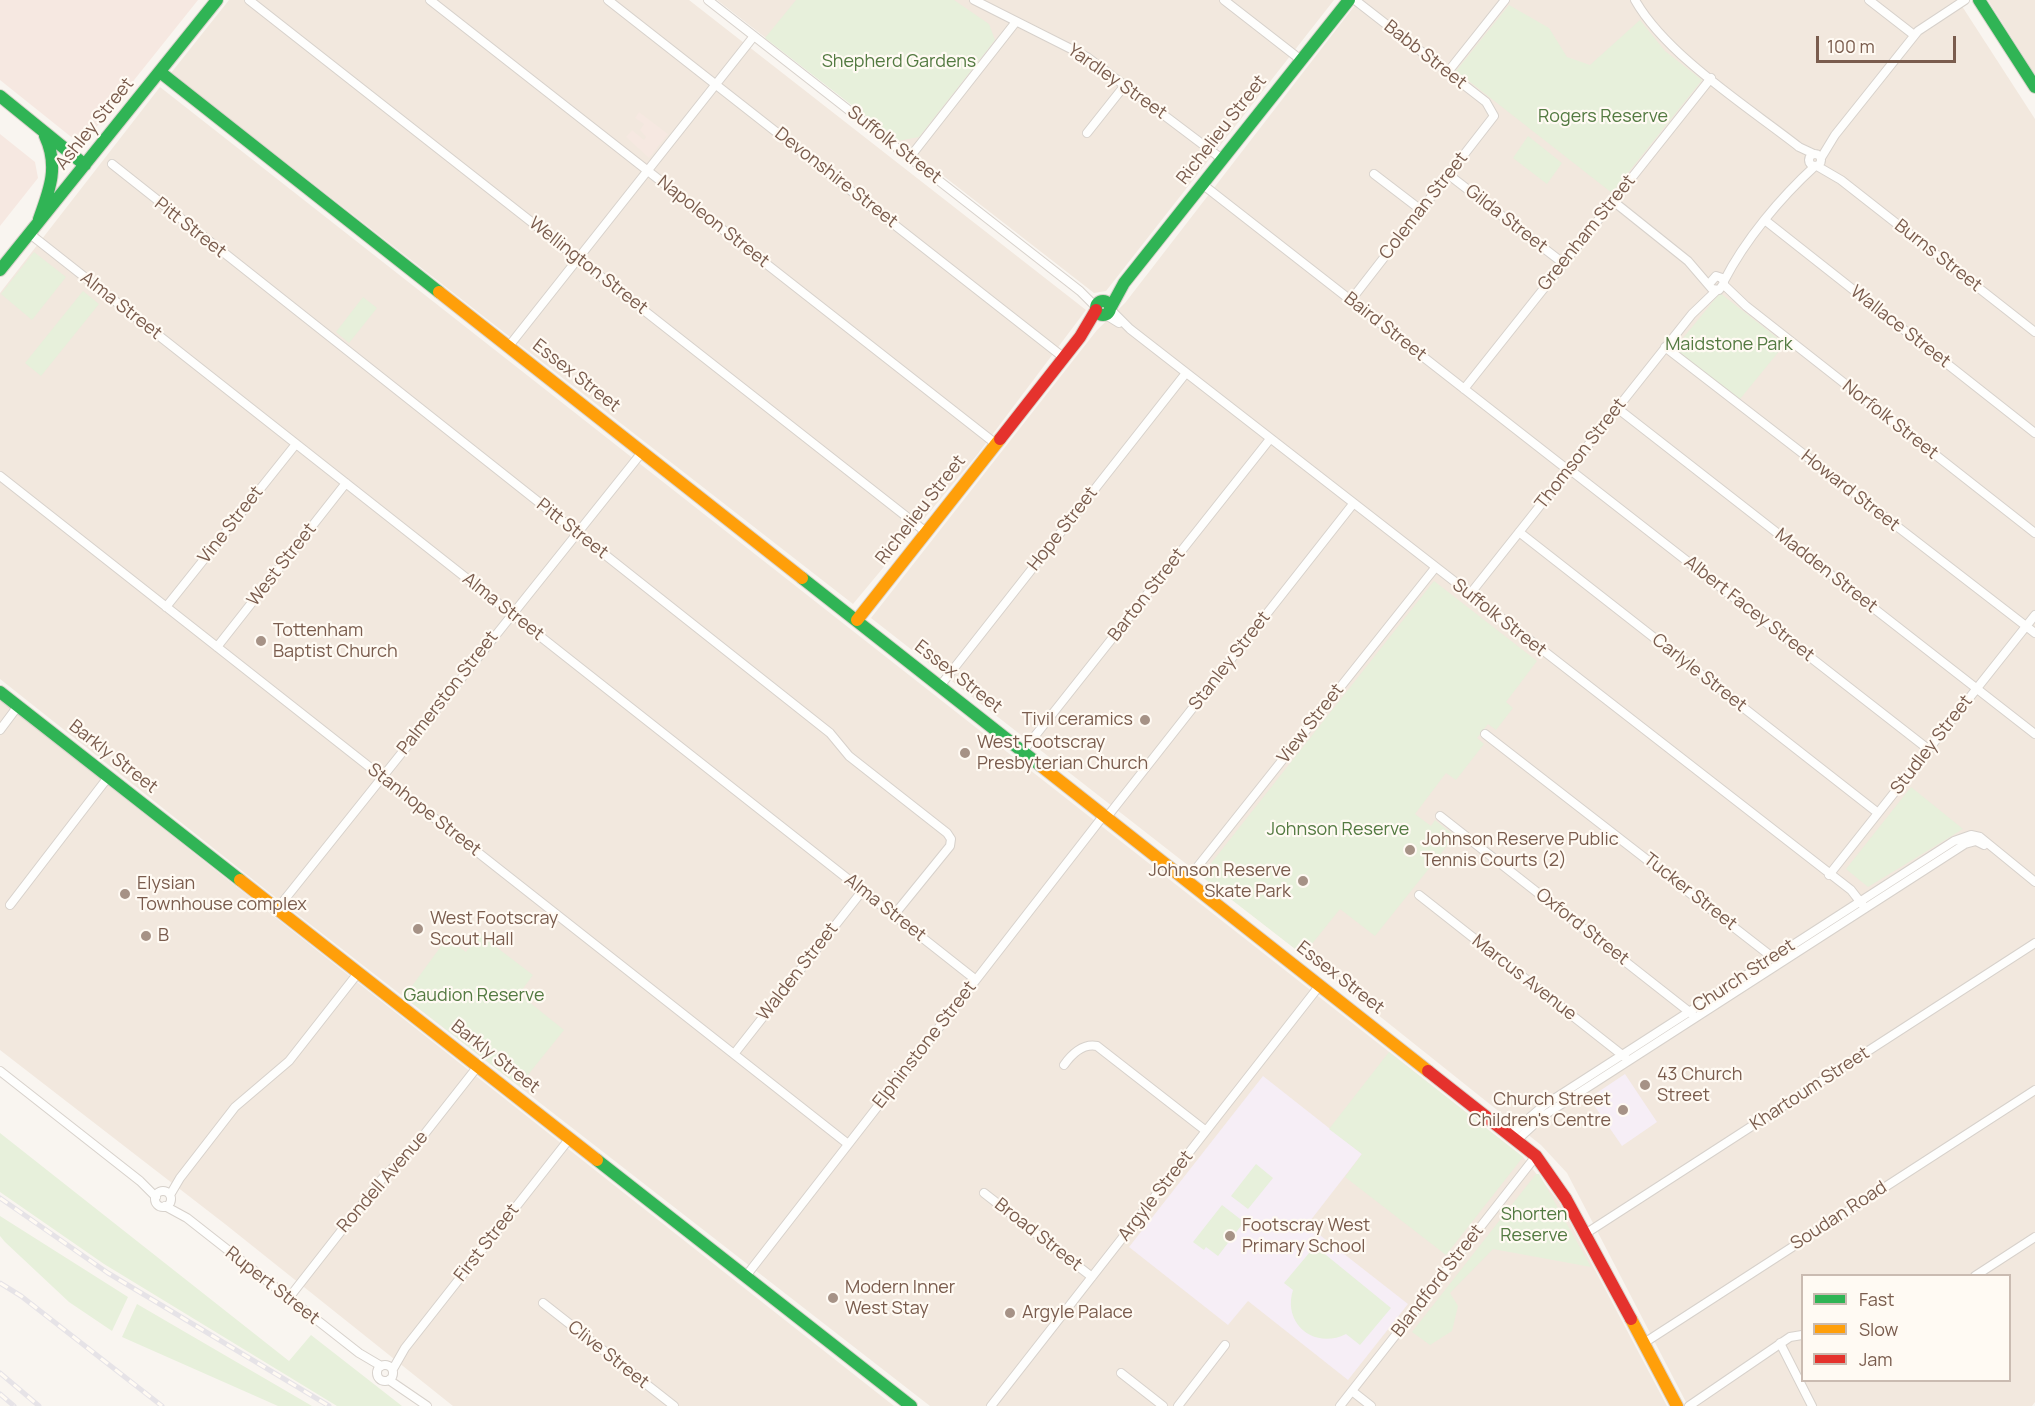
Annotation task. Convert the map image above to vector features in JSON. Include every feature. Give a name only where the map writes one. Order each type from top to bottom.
[{"type":"main road","name":"Ashley Street","points":[[0,270],[217,0]]},
{"type":"main road","name":"Richelieu Street","points":[[856,620],[1349,0]]},
{"type":"main road","points":[[1979,0],[2035,87]]},
{"type":"main road","name":"Essex Street","points":[[160,72],[1536,1156],[1557,1184],[1677,1406]]},
{"type":"main road","points":[[0,96],[86,165]]},
{"type":"main road","points":[[33,230],[55,168],[53,152],[41,130]]},
{"type":"main road","name":"Barkly Street","points":[[0,692],[911,1406]]},
{"type":"street","name":"Wellington Street","points":[[249,0],[926,532]]},
{"type":"street","name":"Napoleon Street","points":[[430,0],[996,444]]},
{"type":"street","name":"Devonshire Street","points":[[608,0],[1063,357]]},
{"type":"street","name":"Suffolk Street","points":[[708,0],[1470,594],[1863,904]]},
{"type":"street","name":"Yardley Street","points":[[974,0],[1015,23],[1072,48],[1222,159]]},
{"type":"street","points":[[1224,0],[1301,60]]},
{"type":"street","name":"Babb Street","points":[[1355,0],[1486,102],[1494,112]]},
{"type":"street","points":[[1447,72],[1505,0]]},
{"type":"street","name":"Burns Street","points":[[1635,0],[1664,39],[2035,332]]},
{"type":"street","points":[[1869,0],[1914,35]]},
{"type":"street","name":"Thomson Street","points":[[1470,594],[1914,35],[1965,0]]},
{"type":"street","points":[[910,157],[1015,23]]},
{"type":"street","points":[[509,346],[754,36]]},
{"type":"street","name":"Greenham Street","points":[[1464,389],[1711,78]]},
{"type":"street","points":[[1087,133],[1125,85]]},
{"type":"street","name":"Coleman Street","points":[[1351,300],[1492,120],[1494,112]]},
{"type":"street","name":"Pitt Street","points":[[112,164],[831,732],[849,756],[950,836],[950,846],[894,915]]},
{"type":"street","points":[[1374,174],[1421,210]]},
{"type":"street","name":"Gilda Street","points":[[1449,175],[1563,263]]},
{"type":"street","name":"Baird Street","points":[[1202,184],[1569,470]]},
{"type":"street","name":"Norfolk Street","points":[[1613,201],[2035,533]]},
{"type":"street","name":"Wallace Street","points":[[1766,221],[2035,433]]},
{"type":"street","name":"Alma Street","points":[[33,230],[296,444],[976,980]]},
{"type":"street","name":"Howard Street","points":[[1665,347],[1973,588],[2035,633]]},
{"type":"street","name":"Hope Street","points":[[940,686],[1186,373]]},
{"type":"street","name":"Madden Street","points":[[1617,408],[2035,734]]},
{"type":"street","name":"Barton Street","points":[[1023,751],[1270,439]]},
{"type":"street","name":"Vine Street","points":[[166,607],[296,444]]},
{"type":"street","name":"Palmerston Street","points":[[277,909],[643,451]]},
{"type":"street","name":"Albert Facey Street","points":[[1569,470],[1928,749]]},
{"type":"street","name":"Stanhope Street","points":[[0,476],[848,1144]]},
{"type":"street","name":"West Street","points":[[217,647],[346,483]]},
{"type":"street","name":"Stanley Street","points":[[1105,816],[1353,504]]},
{"type":"street","name":"Carlyle Street","points":[[1519,532],[1878,813]]},
{"type":"street","name":"View Street","points":[[1187,880],[1436,568]]},
{"type":"street","name":"Studley Street","points":[[1829,875],[2035,615]]},
{"type":"street","points":[[0,730],[18,706]]},
{"type":"street","name":"Tucker Street","points":[[1485,734],[1776,960]]},
{"type":"street","points":[[10,905],[108,776]]},
{"type":"street","name":"Elphinstone Street","points":[[746,1276],[1105,816]]},
{"type":"street","name":"Oxford Street","points":[[1440,816],[1693,1014]]},
{"type":"street","name":"Church Street","points":[[1514,1137],[1531,1114],[1626,1058],[1863,904],[1971,841],[1983,842],[2035,882]]},
{"type":"street","name":"Walden Street","points":[[734,1054],[863,890]]},
{"type":"street","name":"Marcus Avenue","points":[[1419,895],[1626,1058]]},
{"type":"street","name":"Khartoum Street","points":[[1585,1234],[2035,943]]},
{"type":"street","points":[[164,1197],[235,1107],[289,1060],[358,973]]},
{"type":"street","name":"Argyle Street","points":[[991,1406],[1320,985]]},
{"type":"street","points":[[1064,1065],[1074,1053],[1089,1046],[1097,1046],[1206,1131]]},
{"type":"street","name":"Rondell Avenue","points":[[288,1299],[381,1180],[420,1141],[478,1066]]},
{"type":"street","name":"Rupert Street","points":[[0,1071],[140,1181],[164,1197],[288,1299],[359,1353],[387,1371],[427,1406]]},
{"type":"street","name":"Soudan Road","points":[[1644,1343],[2035,1090]]},
{"type":"street","name":"First Street","points":[[387,1371],[570,1138]]},
{"type":"street","name":"Blandford Street","points":[[1340,1406],[1536,1156]]},
{"type":"street","name":"Broad Street","points":[[984,1193],[1092,1278]]},
{"type":"street","points":[[1977,1274],[2035,1236]]},
{"type":"street","name":"Clive Street","points":[[543,1303],[674,1406]]},
{"type":"street","points":[[1689,1406],[1780,1343],[1795,1335],[1801,1335]]},
{"type":"street","points":[[1780,1343],[1812,1406]]},
{"type":"street","points":[[1178,1406],[1225,1345]]},
{"type":"street","points":[[1121,1373],[1163,1406]]},
{"type":"street","points":[[1352,1391],[1371,1406]]},
{"type":"shaded area","points":[[0,0],[198,0],[87,139],[75,140],[0,80]]},
{"type":"shaded area","points":[[229,0],[689,0],[1086,310],[977,455],[853,604],[171,73]]},
{"type":"shaded area","points":[[717,0],[1334,0],[1106,291],[1094,293]]},
{"type":"shaded area","points":[[1359,0],[1958,0],[2035,119],[2035,1402],[2032,1406],[1688,1406],[1567,1173],[1541,1145],[1303,955],[871,618],[1097,330],[1125,303]]},
{"type":"shaded area","points":[[1988,0],[2035,0],[2035,74]]},
{"type":"shaded area","points":[[160,87],[1523,1157],[1559,1202],[1667,1406],[930,1406],[270,893],[0,679],[0,293]]},
{"type":"shaded area","points":[[639,112],[668,134],[649,158],[626,137],[632,130],[644,140],[646,137],[640,130],[644,124],[635,118]]},
{"type":"shaded area","points":[[0,134],[35,162],[38,178],[0,226]]},
{"type":"shaded area","points":[[0,700],[894,1406],[453,1406],[225,1224],[0,1050]]},
{"type":"shaded area","name":"Church Street Children's Centre","points":[[1625,1074],[1657,1122],[1622,1146],[1589,1098]]},
{"type":"shaded area","name":"Footscray West Primary School","points":[[1263,1076],[1362,1154],[1307,1225],[1408,1304],[1348,1380],[1248,1301],[1228,1325],[1129,1247]]},
{"type":"green space","name":"Shepherd Gardens","points":[[796,0],[954,0],[989,24],[995,40],[919,137],[898,141],[765,38]]},
{"type":"green space","name":"Rogers Reserve","points":[[1509,5],[1549,28],[1567,57],[1590,65],[1640,20],[1665,51],[1702,80],[1612,193],[1456,71]]},
{"type":"green space","points":[[1528,136],[1562,163],[1547,184],[1513,158]]},
{"type":"green space","points":[[34,252],[66,277],[32,320],[1,294]]},
{"type":"green space","points":[[83,291],[99,304],[41,376],[25,363]]},
{"type":"green space","name":"Maidstone Park","points":[[1720,293],[1785,344],[1740,399],[1674,349]]},
{"type":"green space","points":[[363,297],[377,308],[349,343],[336,332]]},
{"type":"green space","name":"Johnson Reserve","points":[[1434,581],[1537,661],[1506,702],[1513,708],[1496,730],[1488,724],[1477,738],[1484,744],[1456,780],[1446,773],[1415,814],[1431,826],[1435,820],[1455,836],[1375,936],[1340,909],[1303,955],[1201,876]]},
{"type":"green space","points":[[1911,787],[1963,829],[1868,887],[1846,869]]},
{"type":"green space","name":"Gaudion Reserve","points":[[479,934],[533,975],[519,994],[564,1030],[519,1086],[404,997],[447,938],[466,952]]},
{"type":"green space","points":[[1389,1052],[1523,1157],[1446,1255],[1345,1177],[1362,1154],[1329,1129]]},
{"type":"green space","points":[[0,1133],[289,1361],[311,1335],[402,1406],[337,1406],[104,1264],[0,1192]]},
{"type":"green space","points":[[1256,1164],[1273,1178],[1248,1209],[1231,1196]]},
{"type":"green space","name":"Shorten Reserve","points":[[1536,1174],[1539,1174],[1591,1267],[1493,1249],[1450,1293],[1458,1306],[1452,1331],[1430,1345],[1412,1332]]},
{"type":"green space","points":[[1222,1205],[1244,1222],[1218,1256],[1206,1247],[1204,1250],[1193,1242]]},
{"type":"green space","points":[[0,1216],[128,1297],[112,1331],[69,1302],[5,1242],[0,1236]]},
{"type":"green space","points":[[1315,1246],[1391,1308],[1360,1345],[1346,1334],[1323,1339],[1313,1336],[1304,1331],[1292,1313],[1293,1290],[1284,1283]]},
{"type":"green space","points":[[137,1304],[312,1406],[278,1406],[122,1337]]},
{"type":"railway","points":[[0,1198],[108,1273],[329,1406]]},
{"type":"railway","points":[[0,1283],[21,1296],[162,1406]]},
{"type":"railway","points":[[0,1373],[39,1406]]},
{"type":"railway","points":[[0,1394],[14,1406]]},
{"type":"traffic: fast","points":[[0,270],[217,0]]},
{"type":"traffic: fast","points":[[1111,307],[1124,283],[1349,0]]},
{"type":"traffic: fast","points":[[1979,0],[2035,87]]},
{"type":"traffic: fast","points":[[160,72],[439,292]]},
{"type":"traffic: fast","points":[[0,96],[85,165]]},
{"type":"traffic: fast","points":[[39,219],[52,168],[52,157],[45,136]]},
{"type":"traffic: fast","points":[[1100,301],[1106,301],[1110,308],[1106,315],[1100,315],[1096,311],[1096,305],[1100,301]]},
{"type":"traffic: fast","points":[[802,578],[1041,766]]},
{"type":"traffic: fast","points":[[0,692],[240,880]]},
{"type":"traffic: fast","points":[[597,1160],[911,1406]]},
{"type":"traffic: slow","points":[[439,292],[802,578]]},
{"type":"traffic: slow","points":[[857,620],[1000,439]]},
{"type":"traffic: slow","points":[[1041,766],[1428,1071]]},
{"type":"traffic: slow","points":[[240,880],[597,1160]]},
{"type":"traffic: slow","points":[[1631,1319],[1677,1406]]},
{"type":"traffic: jam","points":[[1000,439],[1080,337],[1096,310]]},
{"type":"traffic: jam","points":[[1428,1071],[1536,1156],[1566,1199],[1631,1319]]},
{"type":"place","name":"Tottenham Baptist Church","points":[[261,641]]},
{"type":"place","name":"Tivil ceramics","points":[[1145,720]]},
{"type":"place","name":"West Footscray Presbyterian Church","points":[[965,753]]},
{"type":"place","name":"Johnson Reserve Public Tennis Courts (2)","points":[[1410,850]]},
{"type":"place","name":"Johnson Reserve Skate Park","points":[[1303,881]]},
{"type":"place","name":"Elysian Townhouse complex","points":[[125,894]]},
{"type":"place","name":"West Footscray Scout Hall","points":[[418,929]]},
{"type":"place","name":"B","points":[[146,936]]},
{"type":"place","name":"43 Church Street","points":[[1645,1085]]},
{"type":"place","name":"Church Street Children's Centre","points":[[1623,1110]]},
{"type":"place","name":"Footscray West Primary School","points":[[1230,1236]]},
{"type":"place","name":"Modern Inner West Stay","points":[[833,1298]]},
{"type":"place","name":"Argyle Palace","points":[[1010,1313]]}]
